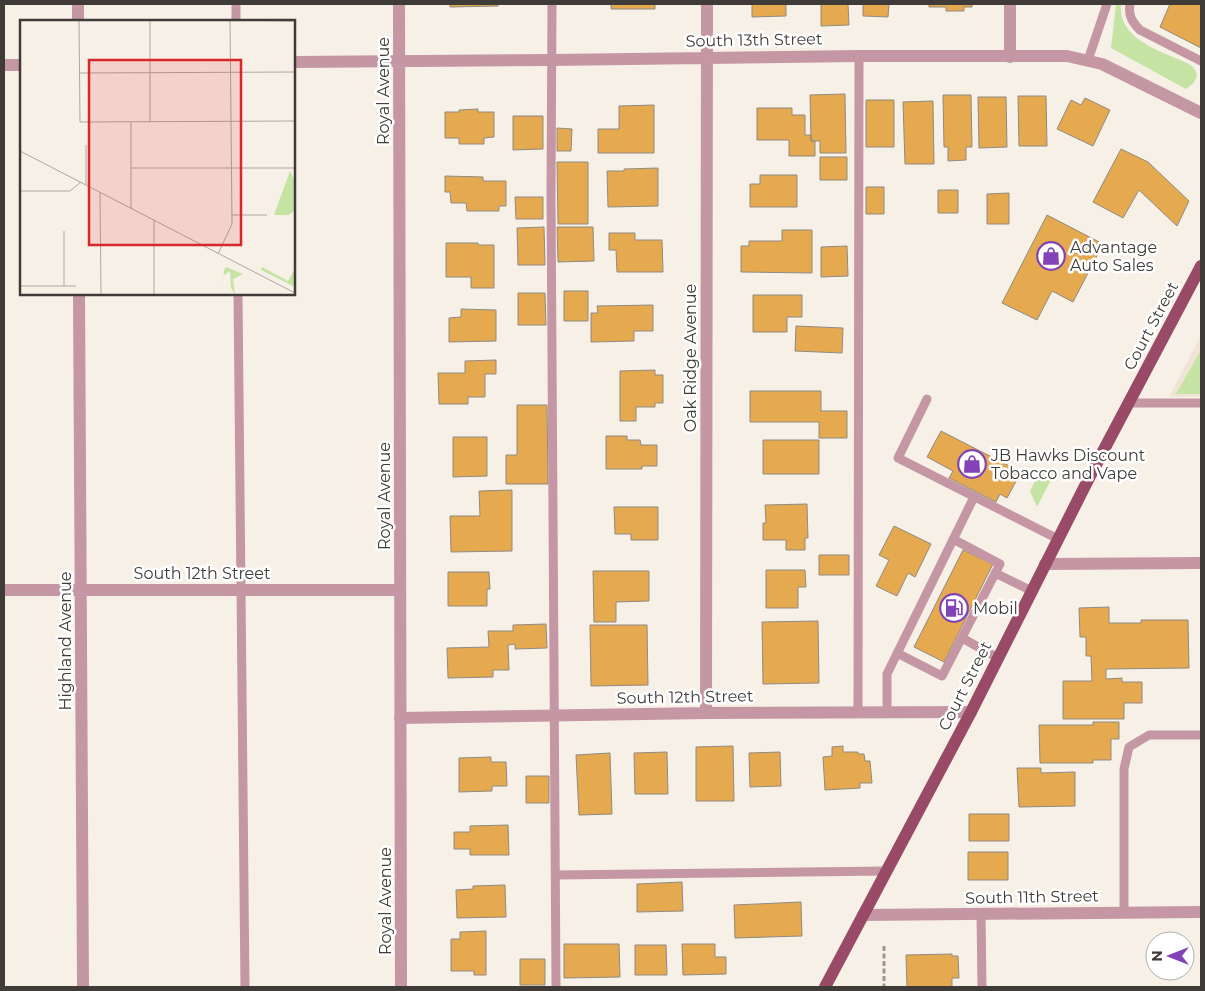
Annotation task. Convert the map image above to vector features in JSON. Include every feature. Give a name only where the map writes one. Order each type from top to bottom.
[{"type":"main road","name":"Court Street","points":[[825,987],[971,712],[1128,403],[1201,266]]},
{"type":"street","points":[[78,4],[78,20]]},
{"type":"street","name":"Royal Avenue","points":[[399,4],[401,987]]},
{"type":"street","name":"Oak Ridge Avenue","points":[[706,713],[707,4]]},
{"type":"street","points":[[1010,4],[1010,57]]},
{"type":"street","name":"South 13th Street","points":[[295,62],[707,57],[1067,56],[1102,64],[1200,109]]},
{"type":"street","points":[[4,65],[20,65]]},
{"type":"street","name":"Highland Avenue","points":[[79,295],[83,987]]},
{"type":"street","points":[[1045,564],[1201,563]]},
{"type":"street","name":"South 12th Street","points":[[4,590],[400,590]]},
{"type":"street","name":"South 12th Street","points":[[400,718],[706,713],[971,712]]},
{"type":"street","name":"South 11th Street","points":[[863,915],[1201,912]]},
{"type":"lane","points":[[236,4],[236,20]]},
{"type":"lane","points":[[552,4],[551,206],[556,987]]},
{"type":"lane","points":[[1088,60],[1107,4]]},
{"type":"lane","points":[[1130,4],[1128,12],[1132,22],[1140,30],[1201,61]]},
{"type":"lane","points":[[858,713],[859,56]]},
{"type":"lane","points":[[238,295],[245,987]]},
{"type":"lane","points":[[927,400],[898,458],[1058,539]]},
{"type":"lane","points":[[1128,403],[1201,403]]},
{"type":"lane","points":[[887,712],[887,674],[974,497]]},
{"type":"lane","points":[[897,653],[942,676],[996,573],[1000,564],[953,539]]},
{"type":"lane","points":[[996,573],[1032,591]]},
{"type":"lane","points":[[962,638],[998,658]]},
{"type":"lane","points":[[1124,912],[1124,769],[1128,747],[1149,736],[1201,735]]},
{"type":"lane","points":[[556,875],[886,871]]},
{"type":"lane","points":[[981,914],[982,987]]},
{"type":"path","points":[[884,946],[884,987]]},
{"type":"shaded area","points":[[1201,335],[1201,397],[1169,397]]},
{"type":"green space","points":[[1116,4],[1121,4],[1122,16],[1126,27],[1134,36],[1155,49],[1193,67],[1197,74],[1190,86],[1186,89],[1111,48]]},
{"type":"green space","points":[[1201,350],[1201,394],[1176,394]]},
{"type":"green space","points":[[1042,468],[1056,470],[1037,507],[1030,491]]},
{"type":"building","points":[[450,4],[498,4],[498,6],[450,7]]},
{"type":"building","points":[[611,4],[655,4],[655,9],[611,9]]},
{"type":"building","points":[[752,4],[786,4],[786,16],[752,17]]},
{"type":"building","points":[[821,4],[848,4],[849,25],[821,26]]},
{"type":"building","points":[[863,4],[889,4],[888,17],[863,16]]},
{"type":"building","points":[[929,4],[972,4],[972,7],[964,7],[964,11],[946,11],[946,7],[929,7]]},
{"type":"building","points":[[1170,4],[1201,4],[1201,48],[1160,27]]},
{"type":"building","points":[[845,94],[846,153],[820,153],[820,141],[811,141],[810,95]]},
{"type":"building","points":[[943,95],[971,95],[972,147],[966,147],[966,160],[948,161],[948,147],[944,147]]},
{"type":"building","points":[[1018,96],[1046,96],[1047,146],[1019,146]]},
{"type":"building","points":[[978,97],[1006,97],[1007,147],[979,148]]},
{"type":"building","points":[[1085,98],[1110,110],[1093,146],[1057,129],[1071,100],[1081,105]]},
{"type":"building","points":[[866,100],[894,100],[894,147],[866,147]]},
{"type":"building","points":[[933,101],[934,164],[905,164],[903,102]]},
{"type":"building","points":[[654,105],[654,153],[598,153],[598,129],[619,129],[619,106]]},
{"type":"building","points":[[757,108],[792,108],[792,115],[805,115],[805,135],[811,135],[811,141],[815,141],[815,156],[789,156],[789,140],[757,140]]},
{"type":"building","points":[[478,109],[478,112],[494,112],[494,137],[484,138],[484,144],[459,144],[459,138],[445,138],[445,112]]},
{"type":"building","points":[[513,116],[543,116],[543,149],[513,150]]},
{"type":"building","points":[[557,128],[572,129],[571,151],[557,151]]},
{"type":"building","points":[[1121,149],[1148,162],[1189,201],[1177,226],[1139,190],[1123,218],[1093,202]]},
{"type":"building","points":[[820,157],[847,157],[847,180],[820,180]]},
{"type":"building","points":[[557,162],[588,162],[588,224],[558,224]]},
{"type":"building","points":[[658,168],[658,206],[608,207],[607,171]]},
{"type":"building","points":[[760,175],[797,175],[797,207],[750,207],[750,184],[760,184]]},
{"type":"building","points":[[445,176],[483,177],[483,181],[506,181],[506,206],[499,206],[499,211],[467,211],[466,203],[451,203],[450,192],[445,192]]},
{"type":"building","points":[[866,187],[884,187],[884,214],[866,214]]},
{"type":"building","points":[[938,190],[958,190],[958,213],[938,213]]},
{"type":"building","points":[[1009,193],[1009,224],[987,224],[987,194]]},
{"type":"building","points":[[515,197],[543,197],[543,219],[516,219]]},
{"type":"building","points":[[1047,215],[1103,244],[1073,302],[1052,291],[1037,320],[1002,303]]},
{"type":"building","points":[[544,227],[545,265],[518,265],[517,228]]},
{"type":"building","points":[[557,227],[593,227],[594,261],[558,262]]},
{"type":"building","points":[[782,230],[812,230],[812,273],[741,272],[741,246],[749,246],[749,241],[782,241]]},
{"type":"building","points":[[609,233],[635,233],[635,240],[662,240],[663,272],[617,272],[616,250],[609,250]]},
{"type":"building","points":[[446,243],[494,245],[494,288],[471,288],[471,277],[446,277]]},
{"type":"building","points":[[847,246],[848,276],[821,277],[821,247]]},
{"type":"building","points":[[564,291],[588,291],[588,321],[564,321]]},
{"type":"building","points":[[518,293],[545,293],[546,325],[518,325]]},
{"type":"building","points":[[753,295],[802,295],[802,317],[787,317],[787,332],[753,332]]},
{"type":"building","points":[[653,305],[653,331],[634,331],[634,341],[591,342],[591,313],[598,313],[597,306]]},
{"type":"building","points":[[461,309],[496,310],[496,341],[449,342],[449,318],[461,317]]},
{"type":"building","points":[[796,326],[843,328],[842,353],[795,351]]},
{"type":"building","points":[[496,360],[496,374],[485,374],[485,397],[468,397],[468,404],[439,404],[438,373],[465,373],[465,361]]},
{"type":"building","points":[[655,370],[655,375],[663,375],[663,403],[655,403],[655,407],[636,407],[636,421],[620,421],[620,371]]},
{"type":"building","points":[[750,391],[821,391],[821,411],[847,411],[847,438],[819,438],[819,422],[750,422]]},
{"type":"building","points":[[517,405],[547,405],[548,484],[506,484],[506,455],[517,455]]},
{"type":"building","points":[[941,431],[1021,472],[1007,498],[1000,494],[996,502],[949,478],[953,471],[927,457]]},
{"type":"building","points":[[606,436],[627,436],[627,440],[640,440],[641,445],[657,445],[657,466],[642,466],[642,469],[606,469]]},
{"type":"building","points":[[453,437],[487,437],[487,476],[453,477]]},
{"type":"building","points":[[763,440],[819,440],[819,474],[763,474]]},
{"type":"building","points":[[512,490],[512,551],[451,552],[450,516],[480,516],[479,491]]},
{"type":"building","points":[[807,504],[808,538],[805,538],[805,550],[786,550],[786,540],[763,540],[763,523],[766,523],[765,505]]},
{"type":"building","points":[[614,507],[658,507],[658,540],[631,540],[631,534],[615,534]]},
{"type":"building","points":[[894,526],[931,544],[915,577],[908,573],[897,596],[876,586],[889,560],[879,555]]},
{"type":"building","points":[[963,550],[993,564],[944,662],[914,647]]},
{"type":"building","points":[[819,555],[849,555],[849,575],[819,575]]},
{"type":"building","points":[[766,570],[805,570],[806,587],[798,587],[798,608],[766,608]]},
{"type":"building","points":[[593,571],[649,571],[649,601],[616,602],[616,622],[594,622]]},
{"type":"building","points":[[448,572],[489,572],[490,589],[487,589],[487,606],[448,606]]},
{"type":"building","points":[[1109,607],[1109,623],[1141,623],[1141,620],[1188,620],[1189,668],[1106,669],[1106,679],[1122,678],[1122,682],[1142,682],[1142,703],[1124,703],[1124,719],[1063,719],[1063,681],[1092,681],[1091,656],[1086,656],[1086,637],[1080,637],[1079,608]]},
{"type":"building","points":[[818,621],[819,683],[763,684],[762,622]]},
{"type":"building","points":[[546,624],[547,648],[515,649],[515,644],[508,645],[509,670],[493,670],[493,677],[448,678],[447,648],[489,647],[488,631],[513,631],[513,625]]},
{"type":"building","points":[[590,625],[647,625],[648,685],[591,686]]},
{"type":"building","points":[[1093,722],[1119,722],[1119,739],[1111,739],[1111,760],[1093,760],[1093,763],[1040,763],[1039,725],[1093,725]]},
{"type":"building","points":[[733,746],[734,801],[696,801],[696,747]]},
{"type":"building","points":[[843,746],[843,752],[864,754],[865,761],[870,761],[872,783],[860,783],[860,788],[825,790],[823,757],[832,756],[832,747]]},
{"type":"building","points":[[667,752],[668,794],[635,794],[634,753]]},
{"type":"building","points":[[780,752],[781,786],[750,787],[749,753]]},
{"type":"building","points":[[610,753],[612,814],[579,815],[576,755]]},
{"type":"building","points":[[491,757],[491,762],[506,762],[507,786],[492,786],[492,791],[459,792],[459,758]]},
{"type":"building","points":[[1017,768],[1041,768],[1041,773],[1075,772],[1075,806],[1019,807]]},
{"type":"building","points":[[526,776],[549,776],[549,803],[526,803]]},
{"type":"building","points":[[969,814],[1009,814],[1009,841],[969,841]]},
{"type":"building","points":[[508,825],[509,855],[470,855],[470,849],[454,849],[454,832],[470,832],[470,826]]},
{"type":"building","points":[[968,852],[1008,852],[1008,880],[968,880]]},
{"type":"building","points":[[682,882],[683,911],[637,912],[637,884]]},
{"type":"building","points":[[505,885],[506,917],[457,918],[456,890],[473,889],[473,886]]},
{"type":"building","points":[[801,902],[802,936],[735,938],[734,905]]},
{"type":"building","points":[[486,931],[486,975],[474,975],[474,971],[451,971],[451,939],[460,939],[460,932]]},
{"type":"building","points":[[564,944],[619,944],[620,977],[564,978]]},
{"type":"building","points":[[682,944],[715,944],[715,957],[726,957],[726,974],[683,975]]},
{"type":"building","points":[[635,945],[666,945],[667,975],[635,975]]},
{"type":"building","points":[[952,954],[952,956],[958,956],[959,978],[952,978],[952,987],[907,987],[906,955]]},
{"type":"building","points":[[520,959],[545,959],[545,985],[520,985]]},
{"type":"place","name":"Advantage Auto Sales","points":[[1051,256]]},
{"type":"place","name":"JB Hawks Discount Tobacco and Vape","points":[[972,464]]},
{"type":"place","name":"Mobil","points":[[954,608]]}]
